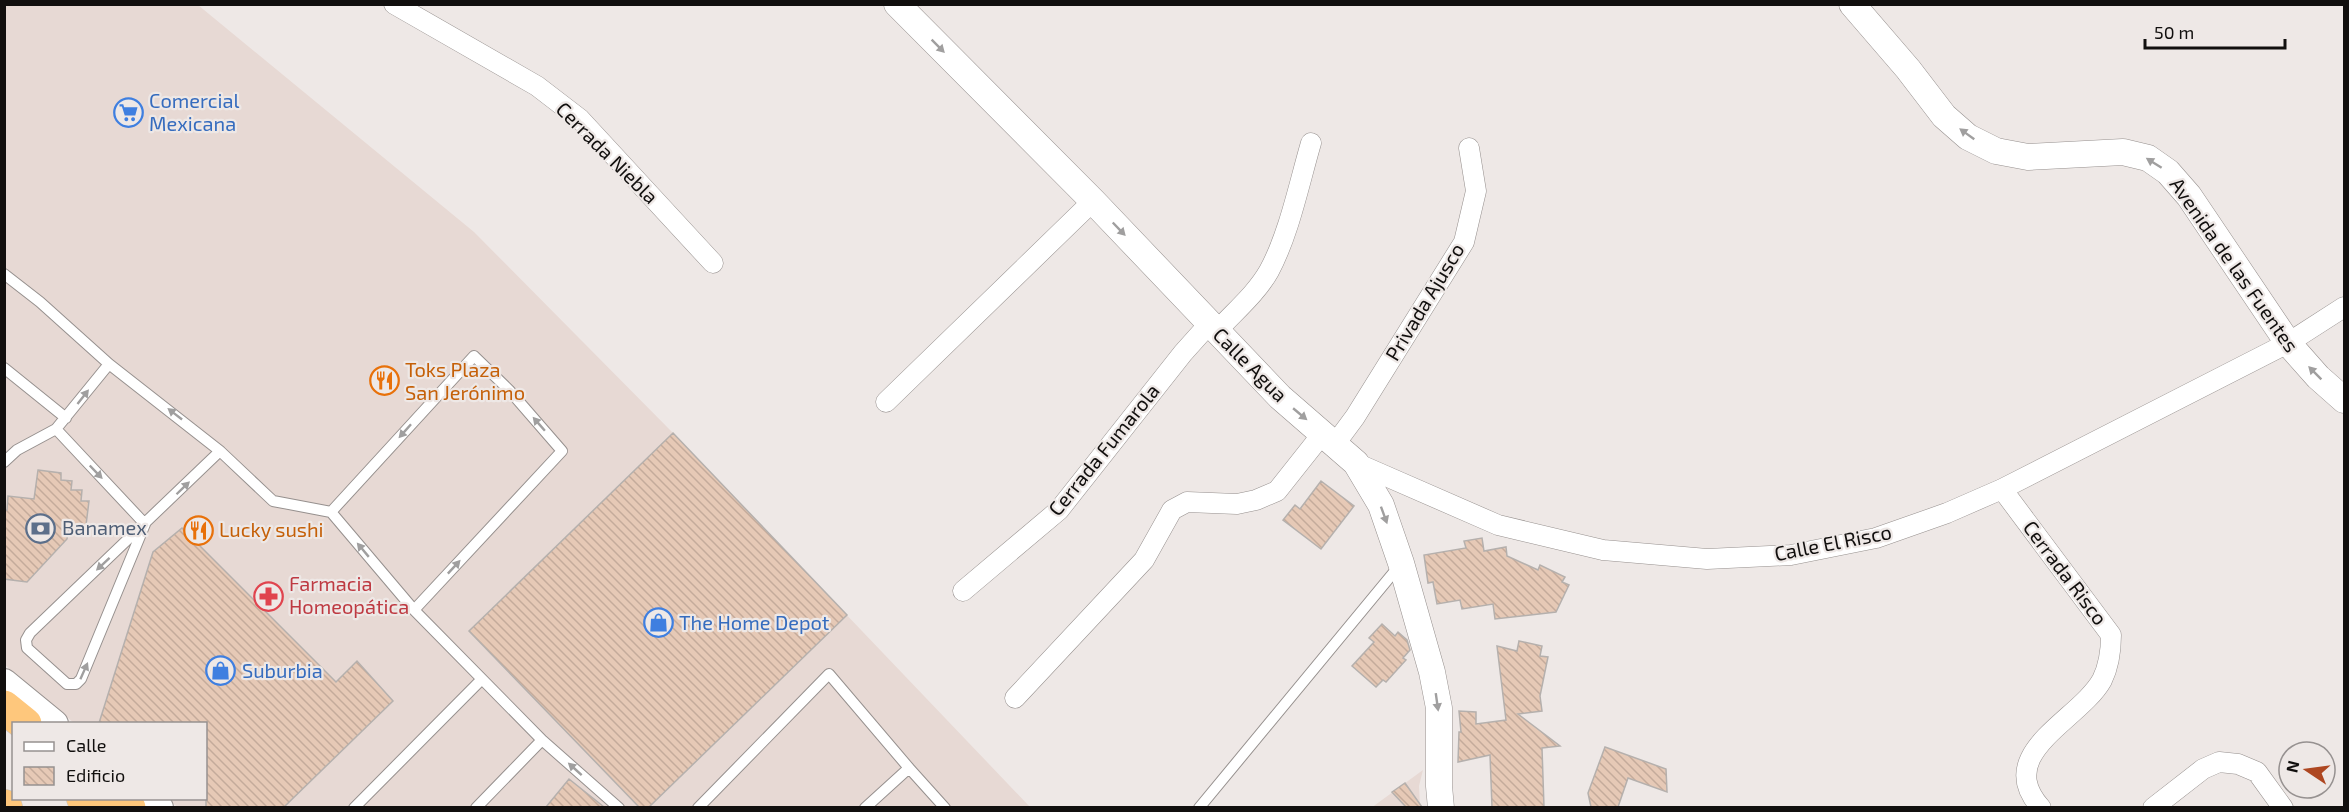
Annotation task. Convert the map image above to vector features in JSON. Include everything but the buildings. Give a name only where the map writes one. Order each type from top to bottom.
[{"type":"highway","points":[[4,707],[24,722]]},
{"type":"main road","points":[[4,683],[53,722]]},
{"type":"street","name":"Cerrada Niebla","points":[[394,4],[537,86],[580,119],[713,264]]},
{"type":"street","name":"Calle Agua","points":[[897,4],[1092,201],[1280,397],[1356,463],[1381,505],[1401,563],[1432,672],[1439,708],[1438,786],[1441,807]]},
{"type":"street","name":"Avenida de las Fuentes","points":[[1852,4],[1908,69],[1944,116],[1968,137],[1996,151],[2028,158],[2123,152],[2148,158],[2168,172],[2189,196],[2288,343],[2344,400]]},
{"type":"street","name":"Cerrada Fumarola","points":[[963,591],[1059,510],[1183,353],[1258,288],[1269,271],[1282,238],[1311,143]]},
{"type":"street","name":"Privada Ajusco","points":[[1015,698],[1144,560],[1172,510],[1187,501],[1237,504],[1256,500],[1277,491],[1329,438],[1355,417],[1464,242],[1476,191],[1469,148]]},
{"type":"street","points":[[886,402],[1092,201]]},
{"type":"street","name":"Calle El Risco","points":[[1356,463],[1498,525],[1603,550],[1707,560],[1791,555],[1876,538],[1947,513],[2002,489],[2288,343],[2344,308]]},
{"type":"street","name":"Cerrada Risco","points":[[2002,489],[2111,635],[2111,655],[2102,679],[2086,701],[2032,750],[2026,770],[2027,787],[2041,807]]},
{"type":"street","points":[[2153,807],[2203,769],[2219,762],[2238,764],[2257,772],[2283,807]]},
{"type":"lane","points":[[7,279],[40,302],[109,364],[220,451],[273,501],[331,512],[414,610],[542,740],[619,807]]},
{"type":"lane","points":[[331,512],[474,356],[509,390],[562,451],[414,610]]},
{"type":"lane","points":[[4,462],[17,450],[56,429],[109,364]]},
{"type":"lane","points":[[4,368],[66,418]]},
{"type":"lane","points":[[56,429],[145,524]]},
{"type":"lane","points":[[145,524],[81,680],[76,684],[67,684],[27,648],[26,640],[30,633],[220,451]]},
{"type":"lane","points":[[1199,807],[1401,563]]},
{"type":"lane","points":[[698,807],[829,674],[945,807]]},
{"type":"lane","points":[[354,807],[483,679]]},
{"type":"lane","points":[[477,807],[542,740]]},
{"type":"lane","points":[[866,807],[909,768]]},
{"type":"shaded area","points":[[5,5],[198,5],[474,232],[673,433],[1030,807],[178,807],[168,800],[207,800],[207,722],[73,722],[5,665]]},
{"type":"shaded area","points":[[1423,770],[1419,786],[1420,807],[1371,808]]},
{"type":"place","name":"Comercial Mexicana","points":[[128,113]]},
{"type":"place","name":"Toks Plaza San Jerónimo","points":[[384,381]]},
{"type":"place","name":"Banamex","points":[[41,528]]},
{"type":"place","name":"Lucky sushi","points":[[198,530]]},
{"type":"place","name":"Farmacia Homeopática","points":[[268,596]]},
{"type":"place","name":"The Home Depot","points":[[658,623]]},
{"type":"place","name":"Suburbia","points":[[221,671]]}]
